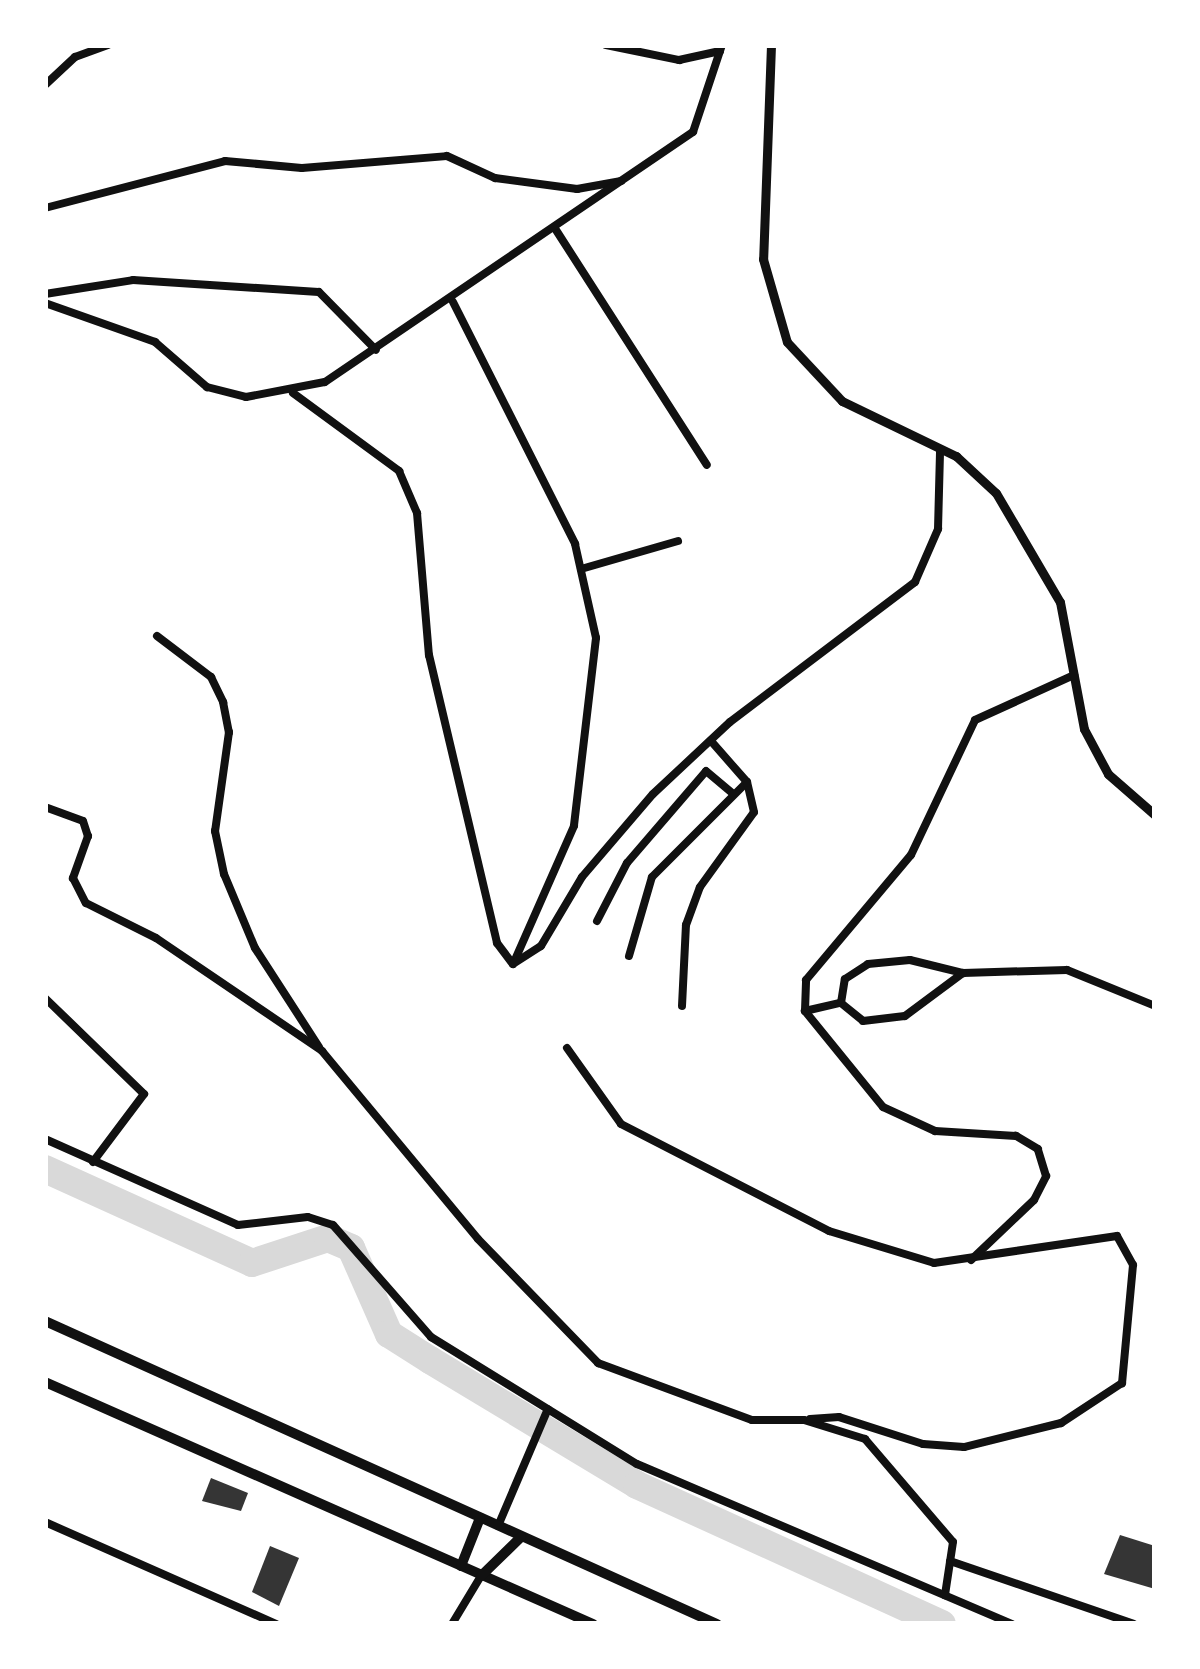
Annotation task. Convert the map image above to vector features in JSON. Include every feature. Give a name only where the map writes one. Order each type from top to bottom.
[{"type":"main road","points":[[45,1321],[716,1624]]},
{"type":"main road","points":[[45,1382],[593,1624]]},
{"type":"main road","points":[[461,1566],[480,1518]]},
{"type":"main road","points":[[482,1576],[521,1538]]},
{"type":"main road","points":[[678,1608],[680,1624]]},
{"type":"street","points":[[45,85],[76,57],[108,45]]},
{"type":"street","points":[[606,45],[679,60],[721,48]]},
{"type":"street","points":[[770,45],[770,306],[787,342],[842,401],[940,450],[996,493],[1037,553],[1060,602],[1084,729],[1108,774],[1155,816]]},
{"type":"street","points":[[45,303],[155,342],[207,386],[246,397],[293,393],[376,350],[452,302],[694,132],[721,48]]},
{"type":"street","points":[[45,208],[225,161],[302,168],[447,156],[495,178],[577,189],[626,180]]},
{"type":"street","points":[[556,230],[707,465]]},
{"type":"street","points":[[45,294],[133,280],[319,292],[376,350]]},
{"type":"street","points":[[452,302],[537,456],[581,570],[596,638],[574,826],[513,964]]},
{"type":"street","points":[[293,393],[399,471],[417,514],[429,655],[497,943],[513,964]]},
{"type":"street","points":[[513,964],[541,946],[582,876],[710,740],[916,582],[938,529],[940,450]]},
{"type":"street","points":[[581,570],[678,541]]},
{"type":"street","points":[[157,636],[211,677],[224,702],[229,732],[216,832],[224,874],[255,948],[322,1050],[478,1239],[598,1362],[752,1420],[839,1416],[923,1444],[964,1447],[1062,1423],[1122,1384],[1133,1265],[1116,1236],[934,1263],[829,1231],[621,1124],[567,1048]]},
{"type":"street","points":[[972,1260],[1034,1200],[1046,1176],[1038,1149],[1016,1136],[935,1131],[883,1107],[805,1010],[806,980],[912,855],[975,720],[1074,675]]},
{"type":"street","points":[[682,1006],[686,925],[700,887],[754,812],[747,782],[710,740]]},
{"type":"street","points":[[598,921],[627,863],[706,771],[732,792]]},
{"type":"street","points":[[629,956],[652,877],[732,792],[747,782]]},
{"type":"street","points":[[45,807],[83,821],[88,836],[73,878],[86,903],[156,938],[322,1050]]},
{"type":"street","points":[[840,1004],[845,979],[868,964],[910,960],[963,973],[1068,970],[1155,1006]]},
{"type":"street","points":[[805,1010],[840,1004],[863,1022],[904,1016],[963,973]]},
{"type":"street","points":[[45,998],[131,1076],[140,1103],[93,1162]]},
{"type":"street","points":[[45,1139],[238,1224],[308,1218],[334,1224],[431,1337],[547,1411],[637,1464],[1012,1624]]},
{"type":"street","points":[[498,1526],[547,1411]]},
{"type":"street","points":[[804,1420],[865,1438],[953,1542],[945,1595]]},
{"type":"street","points":[[45,1522],[276,1624]]},
{"type":"street","points":[[950,1561],[1134,1624]]},
{"type":"street","points":[[452,1624],[482,1576]]},
{"type":"building","points":[[211,1478],[248,1493],[241,1511],[202,1501]]},
{"type":"building","points":[[1120,1535],[1155,1546],[1155,1589],[1104,1574]]},
{"type":"building","points":[[270,1546],[299,1558],[279,1606],[252,1592]]},
{"type":"waterway","points":[[45,1169],[252,1263],[328,1238],[351,1248],[389,1334],[637,1485],[942,1624]]}]
